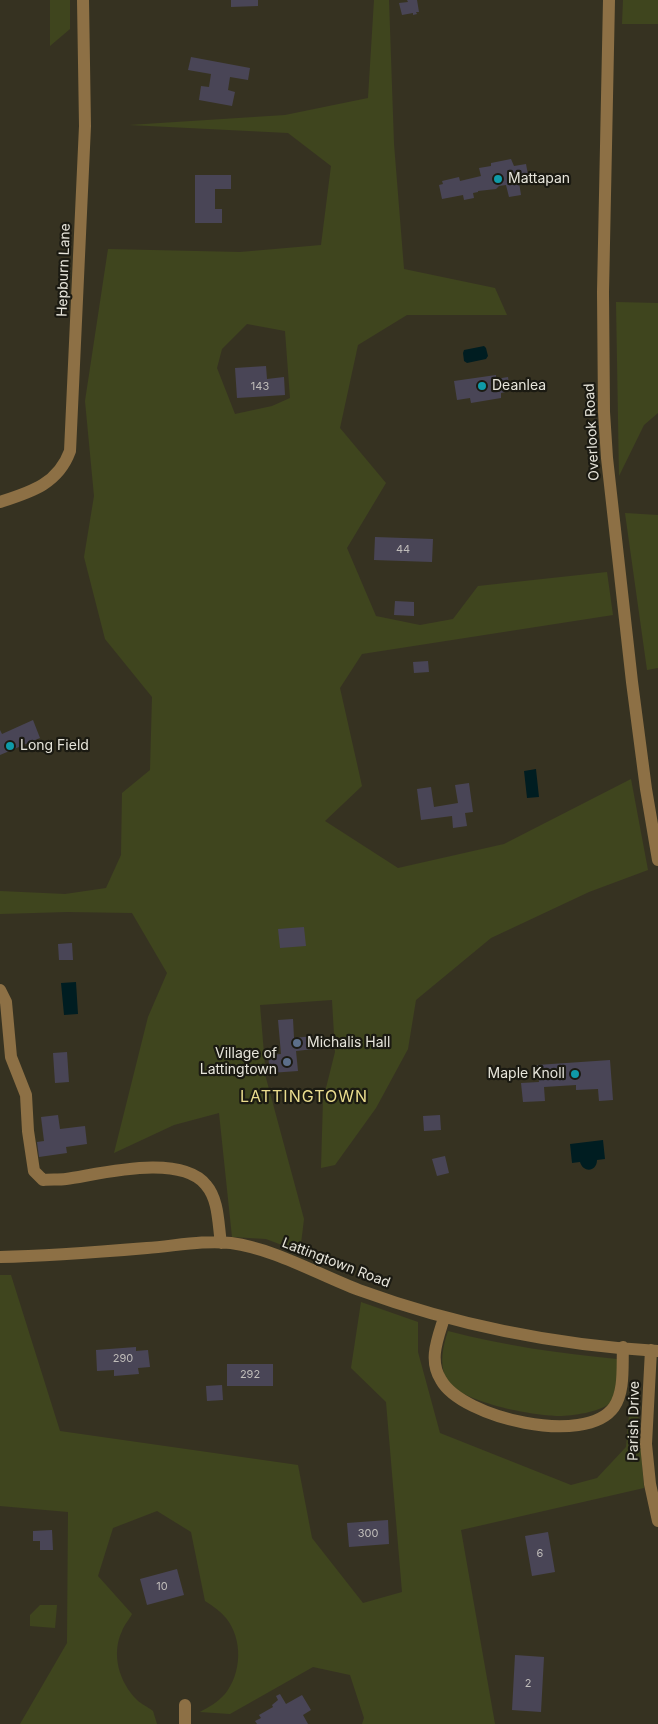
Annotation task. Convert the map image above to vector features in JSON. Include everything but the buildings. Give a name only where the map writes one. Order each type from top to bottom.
[{"type":"street","name":"Hepburn Lane","points":[[0,502],[27,493],[49,481],[65,464],[70,451],[85,126],[83,0]]},
{"type":"street","name":"Overlook Road","points":[[609,0],[603,282],[604,412],[607,458],[632,682],[646,789],[658,860]]},
{"type":"street","points":[[0,990],[6,1002],[11,1057],[26,1095],[28,1130],[34,1172],[43,1180],[64,1179],[114,1170],[161,1167],[188,1172],[205,1184],[215,1201],[221,1243]]},
{"type":"street","name":"Lattingtown Road","points":[[0,1257],[139,1249],[200,1243],[230,1243],[263,1251],[358,1290],[444,1318],[503,1332],[590,1345],[656,1350]]},
{"type":"street","points":[[444,1318],[434,1353],[440,1380],[446,1388],[480,1409],[530,1424],[566,1427],[596,1422],[607,1415],[619,1398],[623,1348]]},
{"type":"street","name":"Parish Drive","points":[[656,1350],[646,1444],[650,1484],[658,1521]]},
{"type":"street","points":[[185,1724],[186,1705]]},
{"type":"green space","points":[[50,0],[70,0],[70,29],[50,46]]},
{"type":"green space","points":[[374,0],[389,0],[394,144],[404,269],[495,288],[507,315],[407,315],[358,345],[340,428],[386,483],[347,548],[376,616],[420,625],[453,619],[478,586],[607,572],[613,615],[362,654],[340,688],[362,786],[325,821],[398,868],[504,844],[631,779],[648,870],[589,892],[491,938],[416,1000],[408,1049],[376,1108],[335,1165],[321,1168],[323,1100],[335,1052],[332,1000],[260,1005],[266,1078],[304,1219],[300,1252],[266,1239],[232,1237],[219,1113],[174,1125],[114,1153],[148,1017],[167,973],[132,913],[0,914],[0,891],[65,894],[106,888],[121,855],[122,793],[150,770],[152,697],[105,639],[84,557],[94,496],[85,401],[108,249],[240,252],[321,245],[331,166],[288,133],[129,125],[285,115],[368,98]],"holes":[[[247,324],[285,331],[290,398],[272,406],[235,414],[217,368],[222,349]]]},
{"type":"green space","points":[[623,0],[658,0],[658,24],[622,24]]},
{"type":"green space","points":[[616,302],[658,303],[658,413],[644,425],[619,476]]},
{"type":"green space","points":[[625,513],[658,515],[658,668],[647,670]]},
{"type":"green space","points":[[0,1275],[11,1275],[60,1431],[298,1465],[312,1538],[363,1603],[402,1592],[386,1402],[351,1368],[361,1302],[418,1322],[418,1352],[440,1433],[571,1485],[597,1478],[626,1447],[629,1415],[638,1412],[644,1488],[461,1530],[495,1724],[362,1724],[364,1718],[350,1675],[313,1667],[230,1714],[200,1712],[225,1694],[231,1686],[237,1666],[238,1646],[232,1626],[226,1618],[205,1601],[191,1532],[157,1511],[113,1528],[98,1576],[132,1614],[123,1629],[117,1649],[121,1676],[131,1693],[153,1711],[157,1724],[20,1724],[67,1643],[68,1512],[0,1506]]},
{"type":"green space","points":[[448,1331],[532,1348],[617,1359],[615,1394],[610,1403],[600,1409],[565,1416],[515,1410],[480,1401],[453,1387],[446,1379],[442,1361]]},
{"type":"green space","points":[[40,1605],[57,1605],[55,1628],[30,1626],[30,1615]]},
{"type":"water","points":[[484,346],[488,356],[486,359],[467,363],[464,361],[464,350]]},
{"type":"water","points":[[536,769],[539,797],[527,798],[524,771]]},
{"type":"water","points":[[76,982],[78,1014],[64,1015],[61,983]]},
{"type":"water","points":[[603,1140],[605,1159],[597,1160],[595,1167],[590,1170],[584,1168],[580,1162],[572,1163],[570,1144]]},
{"type":"place","name":"Mattapan","points":[[498,179]]},
{"type":"place","name":"Deanlea","points":[[482,386]]},
{"type":"place","name":"Long Field","points":[[10,746]]},
{"type":"place","name":"Michalis Hall","points":[[297,1043]]},
{"type":"place","name":"Village of Lattingtown","points":[[287,1062]]},
{"type":"place","name":"Maple Knoll","points":[[575,1074]]},
{"type":"district","name":"LATTINGTOWN","points":[[304,1097]]}]
